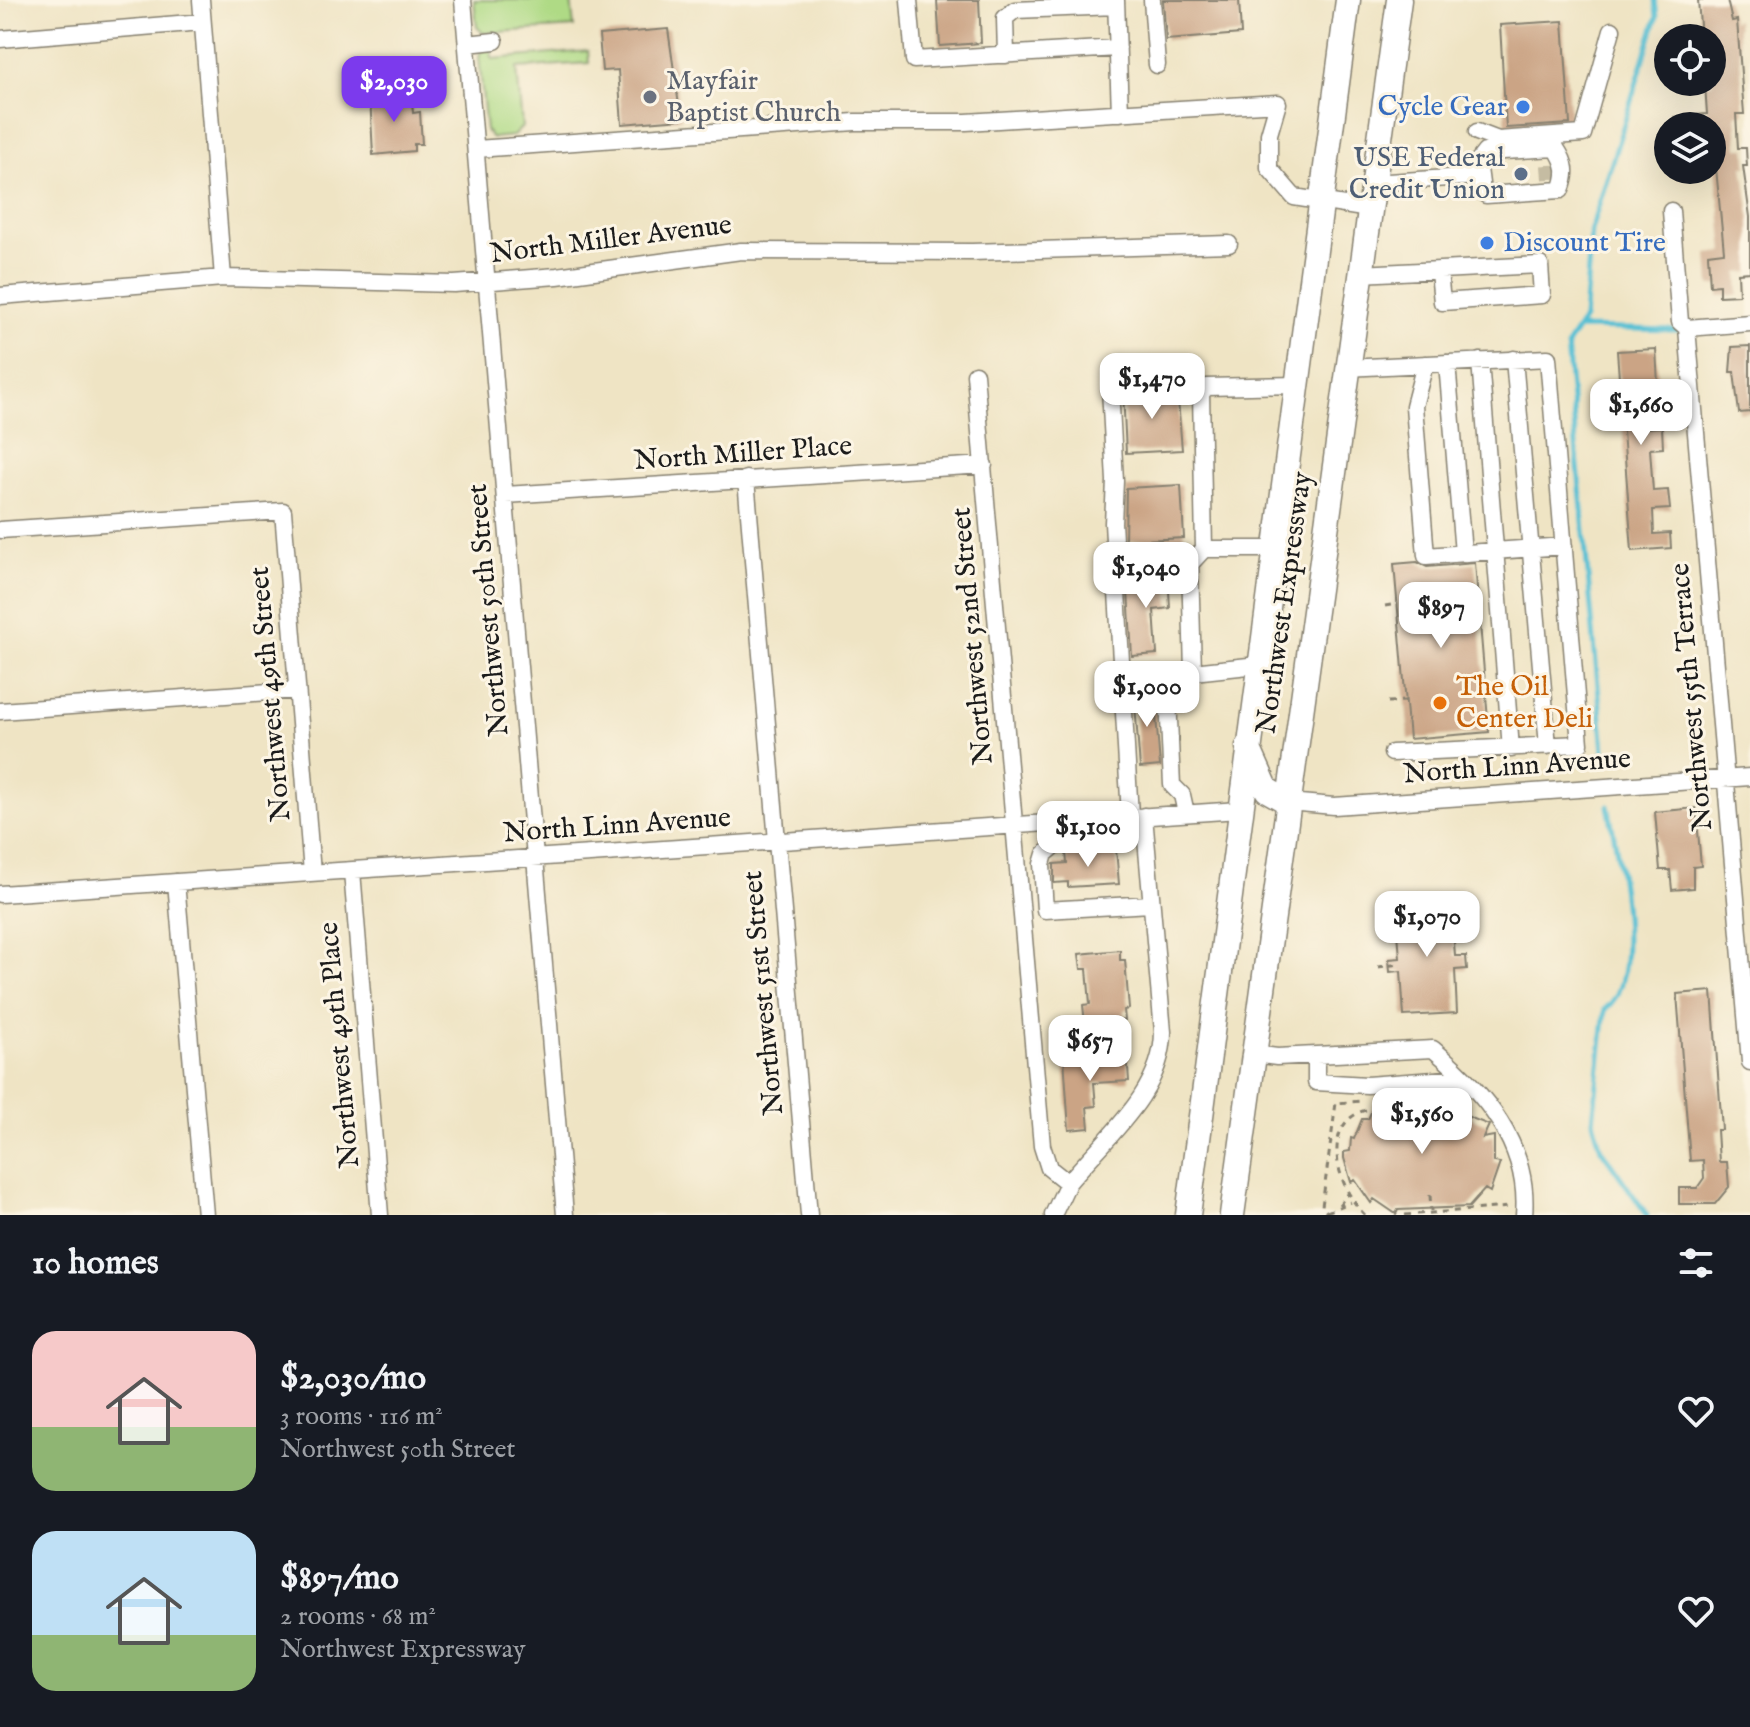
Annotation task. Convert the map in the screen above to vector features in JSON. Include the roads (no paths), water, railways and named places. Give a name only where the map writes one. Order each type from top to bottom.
[{"type":"highway","name":"Northwest Expressway","points":[[1188,1215],[1247,744],[1348,0]]},
{"type":"highway","name":"Northwest Expressway","points":[[1232,1215],[1399,0]]},
{"type":"highway","points":[[1247,744],[1267,790],[1288,802]]},
{"type":"street","points":[[201,0],[223,278]]},
{"type":"street","name":"Northwest 50th Street","points":[[463,0],[565,1215]]},
{"type":"street","points":[[909,0],[914,60],[1118,48]]},
{"type":"street","points":[[1152,0],[1157,65]]},
{"type":"street","points":[[1006,55],[1005,18],[1015,10],[1116,3],[1120,113]]},
{"type":"street","points":[[0,39],[202,22]]},
{"type":"street","points":[[1477,132],[1498,140],[1583,134],[1612,30]]},
{"type":"street","points":[[467,44],[495,41]]},
{"type":"street","points":[[476,149],[855,122],[966,122],[1278,103],[1269,134],[1269,168],[1294,197],[1369,209]]},
{"type":"street","points":[[1556,148],[1565,162],[1566,178],[1553,178],[1486,195],[1478,176],[1478,161],[1485,152],[1556,148]]},
{"type":"street","points":[[1553,178],[1556,148]]},
{"type":"street","points":[[1373,183],[1478,176]]},
{"type":"street","name":"Northwest 55th Terrace","points":[[1671,211],[1680,322],[1687,328],[1750,1062]]},
{"type":"street","name":"North Miller Avenue","points":[[0,296],[223,278],[487,281],[615,269],[741,251],[972,252],[1229,244]]},
{"type":"street","points":[[1360,274],[1540,265],[1542,295],[1442,302],[1439,272]]},
{"type":"street","points":[[1687,328],[1750,323]]},
{"type":"street","points":[[1346,368],[1548,358],[1580,744],[1392,753]]},
{"type":"street","points":[[1514,359],[1548,746]]},
{"type":"street","points":[[1480,361],[1511,749]]},
{"type":"street","points":[[1447,363],[1463,553]]},
{"type":"street","points":[[1425,364],[1414,406],[1426,556],[1564,546]]},
{"type":"street","name":"Northwest 52nd Street","points":[[975,374],[1042,1146],[1049,1168],[1068,1183]]},
{"type":"street","points":[[1053,1215],[1068,1183],[1147,1088],[1160,1059],[1163,1032],[1151,904],[1137,816],[1113,523],[1110,388],[1116,380],[1186,377],[1203,389],[1297,385]]},
{"type":"street","points":[[1186,813],[1182,795],[1172,785],[1167,676],[1190,677],[1193,672],[1189,627],[1193,614],[1190,564],[1204,549],[1203,389]]},
{"type":"street","name":"North Miller Place","points":[[505,495],[984,465]]},
{"type":"street","name":"Northwest 51st Street","points":[[746,479],[809,1215]]},
{"type":"street","name":"Northwest 49th Street","points":[[0,530],[283,511],[312,873]]},
{"type":"street","points":[[1204,549],[1274,549]]},
{"type":"street","points":[[1193,672],[1258,665]]},
{"type":"street","points":[[0,711],[297,690]]},
{"type":"street","name":"North Linn Avenue","points":[[1288,802],[1334,806],[1750,777]]},
{"type":"street","name":"North Linn Avenue","points":[[0,894],[1239,810]]},
{"type":"street","points":[[1057,821],[1058,843],[1045,854],[1042,864],[1045,910],[1151,904]]},
{"type":"street","name":"Northwest 49th Place","points":[[352,871],[380,1215]]},
{"type":"street","points":[[176,882],[205,1215]]},
{"type":"street","points":[[1255,1054],[1277,1057],[1429,1047],[1503,1125],[1514,1145],[1523,1177],[1519,1208]]},
{"type":"street","points":[[1316,1055],[1316,1082],[1367,1085],[1461,1078]]},
{"type":"waterway","points":[[1605,762],[1567,345],[1584,319],[1591,230],[1657,17],[1655,0]]},
{"type":"waterway","points":[[1579,328],[1678,330]]},
{"type":"waterway","points":[[1608,806],[1622,882],[1626,944],[1624,971],[1617,994],[1605,1009],[1593,1121],[1601,1149],[1647,1215]]},
{"type":"tunnel","points":[[1549,165],[1550,179]]},
{"type":"place","name":"Mayfair Baptist Church","points":[[650,97]]},
{"type":"place","name":"Cycle Gear","points":[[1523,107]]},
{"type":"place","name":"USE Federal Credit Union","points":[[1521,174]]},
{"type":"place","name":"Discount Tire","points":[[1487,243]]},
{"type":"place","name":"The Oil Center Deli","points":[[1440,703]]}]
